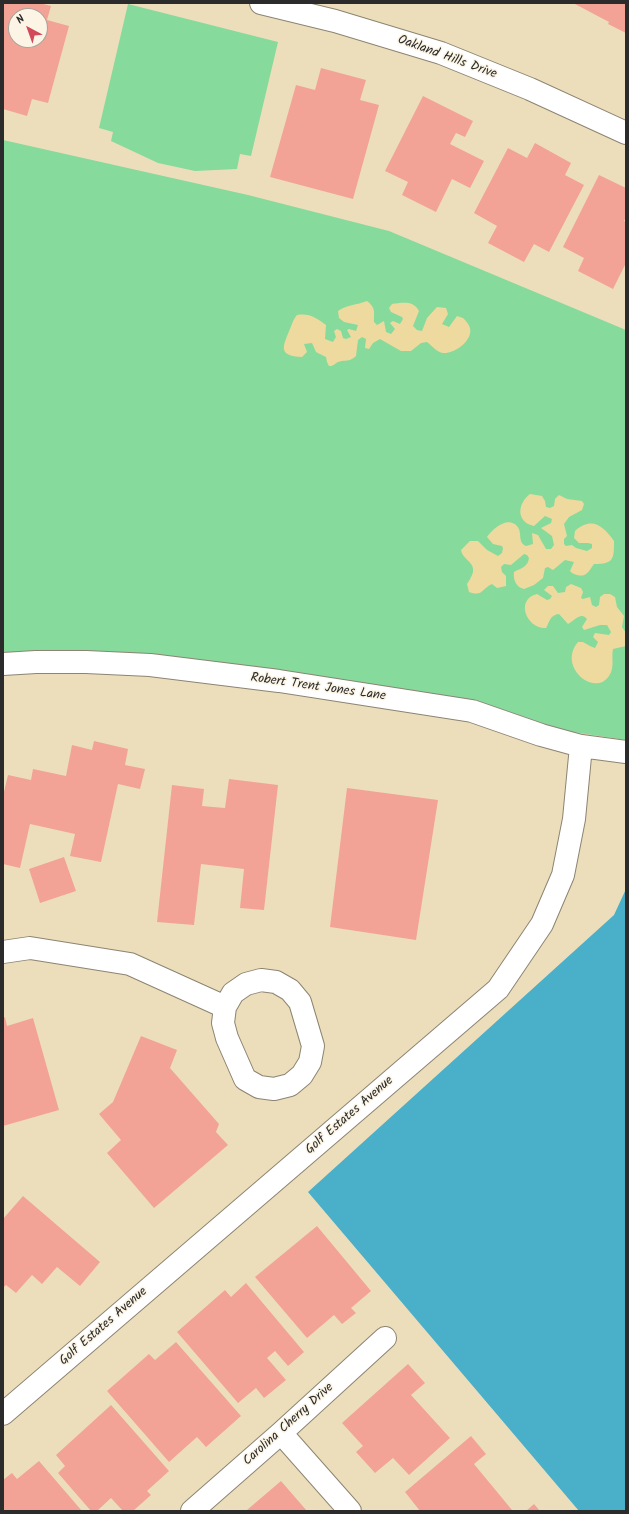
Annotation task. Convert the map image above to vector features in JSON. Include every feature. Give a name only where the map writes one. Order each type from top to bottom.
[{"type":"street","name":"Oakland Hills Drive","points":[[261,3],[338,12],[530,89],[626,133]]},
{"type":"street","name":"Robert Trent Jones Lane","points":[[3,664],[79,662],[150,665],[279,681],[472,711],[541,735],[581,746],[626,752]]},
{"type":"street","name":"Golf Estates Avenue","points":[[3,1414],[498,989],[542,924],[563,875],[574,819],[581,746]]},
{"type":"street","points":[[3,952],[30,948],[130,964],[225,1007]]},
{"type":"street","points":[[260,980],[276,982],[290,990],[300,1002],[312,1046],[310,1062],[302,1075],[290,1085],[274,1089],[259,1087],[245,1079],[227,1038],[223,1023],[225,1007],[233,994],[246,984],[260,980]]},
{"type":"street","name":"Carolina Cherry Drive","points":[[192,1511],[282,1433],[385,1338]]},
{"type":"street","points":[[282,1433],[350,1511]]},
{"type":"green space","points":[[128,4],[278,42],[251,156],[240,154],[237,169],[195,171],[158,163],[111,141],[113,132],[99,128]]},
{"type":"green space","points":[[3,140],[248,195],[389,231],[626,330],[626,740],[3,653]]},
{"type":"sand","points":[[367,301],[373,308],[374,322],[377,325],[384,321],[386,332],[391,334],[395,329],[390,323],[393,321],[400,324],[403,319],[402,317],[391,312],[389,308],[392,304],[407,303],[414,305],[419,311],[413,326],[417,330],[422,331],[427,318],[437,307],[446,308],[448,314],[442,324],[449,327],[457,316],[463,318],[470,328],[469,338],[457,349],[443,353],[427,342],[421,343],[411,351],[401,351],[380,339],[373,343],[369,349],[365,348],[366,339],[362,337],[358,340],[356,356],[331,366],[329,366],[326,357],[316,352],[312,343],[304,344],[307,352],[302,357],[289,355],[285,352],[285,340],[297,315],[309,315],[326,325],[325,339],[333,342],[336,337],[334,331],[337,329],[341,331],[343,338],[346,339],[351,337],[347,330],[349,329],[356,331],[358,325],[344,322],[339,318],[338,311],[344,307]]},
{"type":"sand","points":[[530,494],[542,496],[546,507],[550,508],[554,506],[555,499],[559,495],[567,499],[582,501],[584,504],[582,510],[569,517],[564,524],[567,536],[564,539],[564,544],[566,546],[572,545],[576,548],[587,551],[592,548],[592,544],[579,543],[574,538],[575,531],[587,524],[597,525],[606,531],[614,541],[614,552],[612,559],[606,563],[594,564],[587,573],[580,576],[570,571],[574,562],[565,560],[553,570],[548,567],[545,568],[543,578],[534,585],[524,589],[517,585],[514,572],[524,567],[527,563],[529,558],[524,554],[511,565],[504,564],[501,567],[502,572],[506,576],[506,586],[497,588],[492,584],[480,593],[477,594],[469,592],[467,584],[472,575],[473,569],[461,550],[470,541],[478,541],[487,550],[498,556],[502,553],[502,546],[493,544],[487,537],[501,524],[509,522],[517,526],[520,532],[521,540],[526,546],[533,544],[532,533],[538,535],[546,549],[551,549],[554,545],[552,536],[541,528],[551,523],[552,519],[545,516],[534,526],[528,524],[521,517],[521,507]]},
{"type":"sand","points":[[571,584],[581,588],[583,592],[581,598],[583,599],[590,597],[592,605],[596,607],[599,605],[600,597],[604,594],[610,594],[615,597],[617,607],[624,616],[622,627],[626,633],[626,646],[613,649],[611,673],[602,682],[595,683],[587,681],[580,676],[572,661],[573,651],[578,642],[583,642],[595,648],[598,642],[593,637],[595,633],[609,635],[611,632],[607,625],[600,625],[584,630],[582,627],[587,619],[585,617],[580,616],[568,624],[559,614],[552,617],[546,628],[539,627],[533,624],[526,613],[526,602],[530,597],[537,594],[547,600],[552,596],[544,590],[548,586],[553,586],[558,593],[565,592],[566,587]]},
{"type":"water","points":[[626,889],[626,1511],[579,1511],[308,1192],[614,915]]},
{"type":"building","points":[[3,3],[40,3],[51,6],[48,16],[48,8],[8,8],[8,48],[48,48],[48,20],[69,26],[48,103],[32,99],[27,116],[3,109]]},
{"type":"building","points":[[573,3],[626,3],[626,33],[608,24],[609,22]]},
{"type":"building","points":[[321,68],[366,80],[360,100],[379,105],[353,199],[270,177],[296,85],[315,90]]},
{"type":"building","points":[[423,96],[473,121],[465,137],[456,133],[450,144],[484,161],[470,188],[452,179],[436,212],[402,195],[408,182],[385,171]]},
{"type":"building","points":[[535,143],[571,163],[565,175],[584,185],[549,252],[534,244],[524,262],[488,243],[497,226],[474,213],[508,148],[527,158]]},
{"type":"building","points":[[599,175],[626,188],[626,217],[624,221],[626,222],[626,263],[613,289],[578,271],[584,258],[563,247]]},
{"type":"building","points":[[94,741],[128,749],[125,765],[145,769],[140,789],[118,784],[101,862],[70,856],[75,834],[30,824],[20,868],[3,864],[3,796],[8,775],[31,780],[33,769],[66,776],[72,745],[92,750]]},
{"type":"building","points":[[229,779],[278,785],[264,910],[240,908],[244,869],[201,864],[194,925],[157,922],[172,785],[204,789],[202,806],[225,808]]},
{"type":"building","points":[[347,788],[438,800],[416,940],[330,927]]},
{"type":"building","points":[[64,857],[76,891],[40,903],[29,869]]},
{"type":"building","points":[[5,1017],[7,1026],[33,1018],[59,1110],[3,1126],[3,1018]]},
{"type":"building","points":[[141,1036],[177,1050],[170,1068],[219,1124],[216,1132],[228,1145],[154,1208],[107,1153],[121,1140],[99,1114],[113,1102]]},
{"type":"building","points":[[23,1196],[100,1262],[80,1286],[57,1267],[42,1284],[32,1275],[16,1293],[6,1285],[3,1288],[3,1219]]},
{"type":"building","points":[[317,1226],[371,1291],[351,1308],[356,1313],[342,1324],[334,1315],[307,1338],[255,1277]]},
{"type":"building","points":[[246,1283],[304,1352],[288,1366],[275,1351],[267,1358],[286,1380],[264,1398],[256,1388],[238,1403],[177,1332],[225,1290],[231,1297]]},
{"type":"building","points":[[176,1342],[241,1416],[206,1447],[197,1437],[169,1462],[107,1391],[149,1354],[155,1360]]},
{"type":"building","points":[[408,1364],[425,1383],[411,1395],[450,1438],[409,1475],[393,1458],[375,1473],[356,1452],[363,1446],[342,1423]]},
{"type":"building","points":[[111,1405],[169,1471],[147,1491],[151,1495],[133,1511],[123,1511],[111,1498],[97,1511],[91,1511],[58,1473],[65,1466],[56,1455]]},
{"type":"building","points":[[471,1436],[486,1454],[474,1464],[512,1510],[420,1511],[405,1492]]},
{"type":"building","points":[[39,1461],[82,1511],[3,1511],[3,1480],[12,1473],[17,1479]]},
{"type":"building","points":[[281,1481],[307,1511],[247,1510]]},
{"type":"building","points":[[534,1504],[540,1511],[526,1511]]}]
